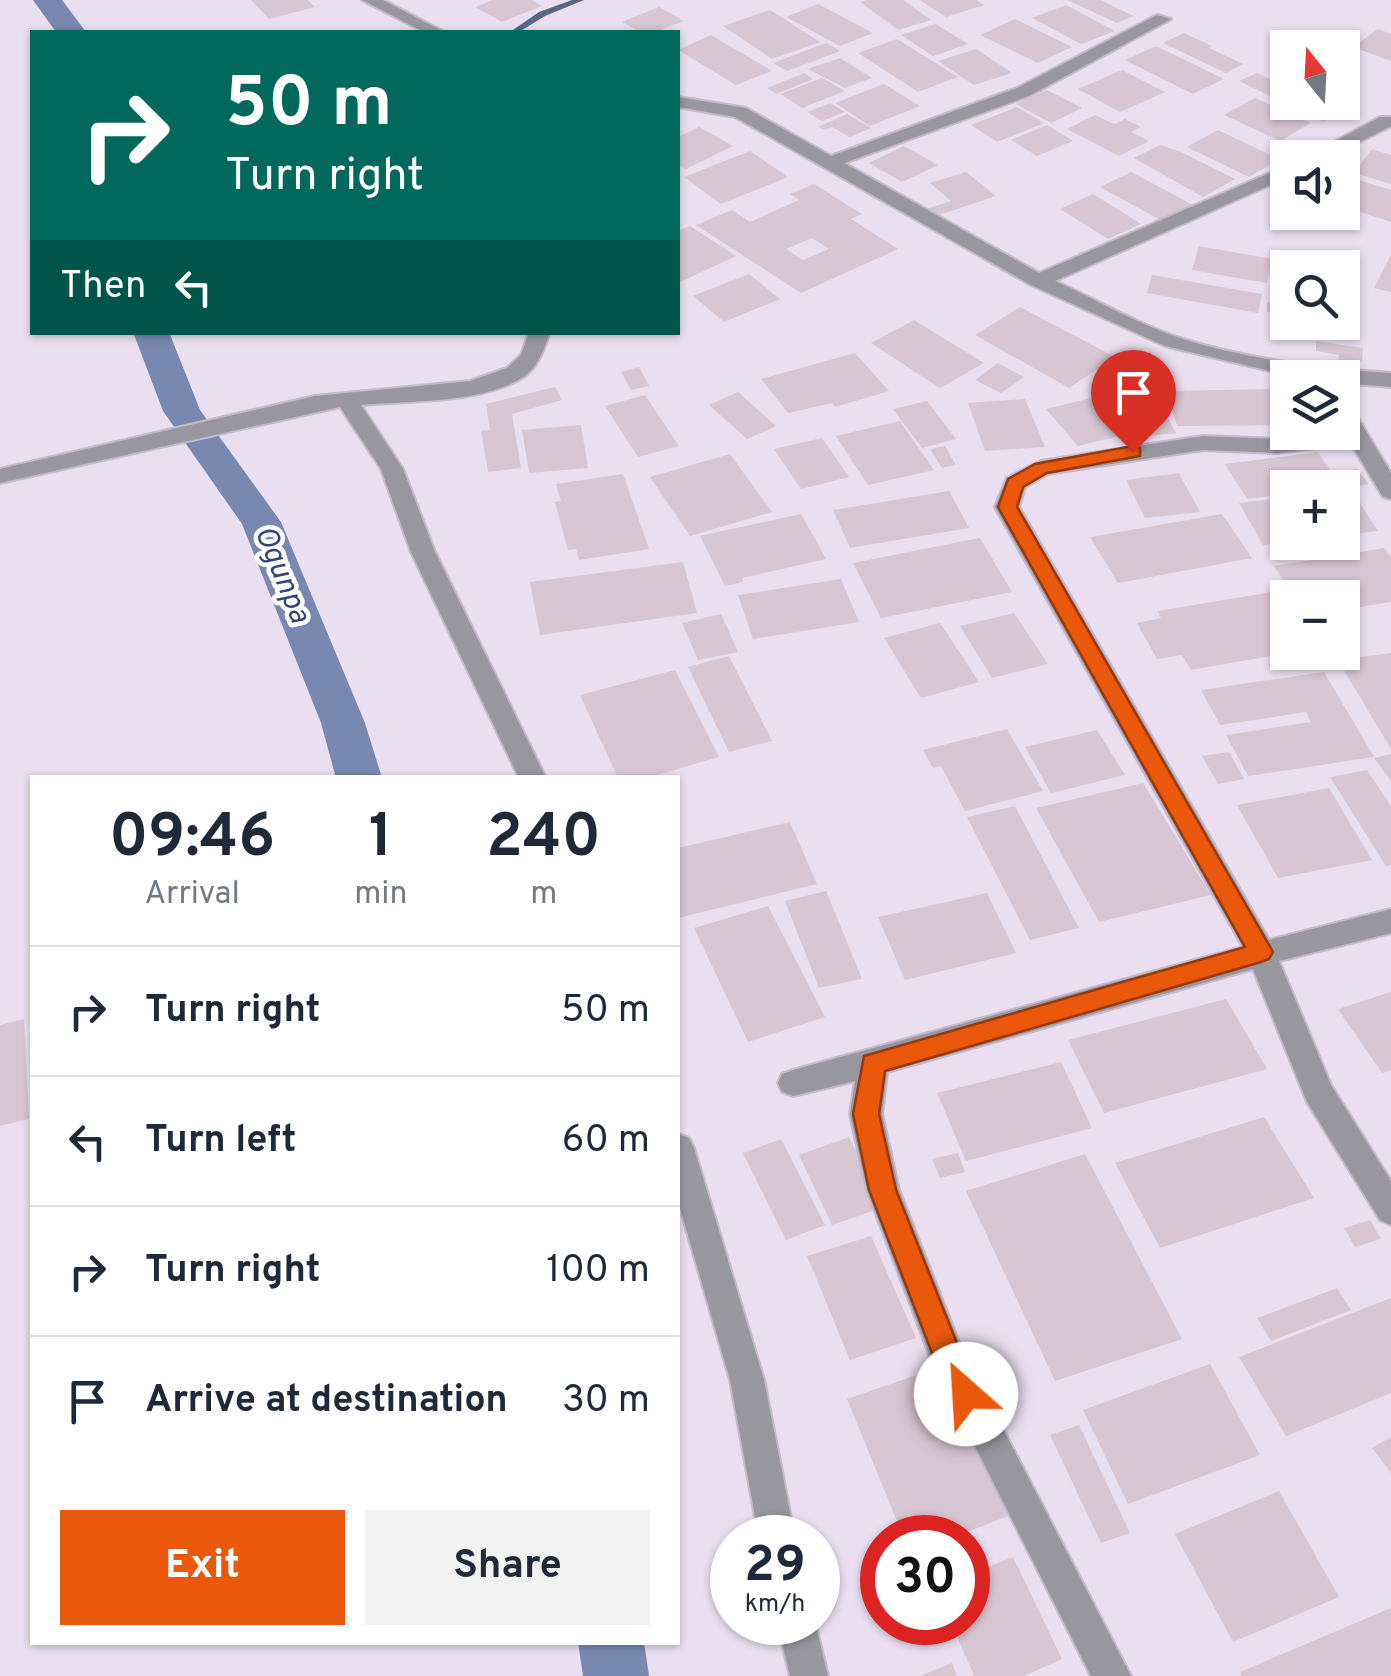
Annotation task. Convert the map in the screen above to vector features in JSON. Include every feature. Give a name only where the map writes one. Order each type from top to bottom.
[{"type":"street","points":[[370,0],[432,30]]},
{"type":"street","points":[[828,163],[1022,92],[1163,19]]},
{"type":"street","points":[[680,102],[740,112],[1038,281],[1113,318],[1172,342],[1270,366]]},
{"type":"street","points":[[1349,140],[1386,121]]},
{"type":"street","points":[[1038,281],[1270,178]]},
{"type":"street","points":[[0,476],[315,402],[473,387],[514,373],[531,357],[539,335]]},
{"type":"street","points":[[1360,378],[1391,380]]},
{"type":"street","points":[[345,398],[392,469],[423,552],[532,775]]},
{"type":"street","points":[[1360,439],[1391,492]]},
{"type":"street","points":[[1270,446],[1203,443],[1042,468],[1014,484],[1007,507],[1261,952],[1318,1092],[1391,1210]]},
{"type":"street","points":[[793,1083],[873,1064],[1261,952],[1391,921]]},
{"type":"street","points":[[873,1064],[866,1114],[883,1190],[948,1358],[1112,1676]]},
{"type":"street","points":[[680,1155],[747,1380],[773,1515]]},
{"type":"street","points":[[801,1645],[808,1676]]},
{"type":"building","points":[[251,0],[308,0],[315,7],[269,19]]},
{"type":"building","points":[[493,0],[531,0],[542,6],[502,22],[475,7]]},
{"type":"building","points":[[903,0],[931,20],[898,30],[860,2]]},
{"type":"building","points":[[920,0],[976,0],[984,5],[946,17]]},
{"type":"building","points":[[1067,0],[1100,0],[1134,16],[1117,23]]},
{"type":"building","points":[[818,4],[873,33],[840,46],[786,17]]},
{"type":"building","points":[[1066,5],[1115,31],[1081,44],[1032,18]]},
{"type":"building","points":[[659,7],[684,21],[660,30],[637,30],[622,22]]},
{"type":"building","points":[[770,10],[820,42],[772,59],[723,26]]},
{"type":"building","points":[[1015,19],[1072,47],[1038,63],[980,35]]},
{"type":"building","points":[[936,24],[968,44],[933,56],[901,35]]},
{"type":"building","points":[[1378,29],[1391,34],[1391,61],[1360,50],[1360,42]]},
{"type":"building","points":[[1184,33],[1243,64],[1226,73],[1163,43]]},
{"type":"building","points":[[711,35],[772,71],[736,85],[680,49]]},
{"type":"building","points":[[897,39],[958,77],[918,92],[858,53]]},
{"type":"building","points":[[826,43],[840,51],[787,71],[773,63]]},
{"type":"building","points":[[1156,46],[1224,79],[1193,94],[1125,60]]},
{"type":"building","points":[[976,49],[1012,73],[974,85],[938,61]]},
{"type":"building","points":[[840,58],[872,78],[845,88],[808,69]]},
{"type":"building","points":[[1122,70],[1165,92],[1120,112],[1078,89]]},
{"type":"building","points":[[804,73],[813,79],[776,94],[767,88]]},
{"type":"building","points":[[1257,73],[1270,79],[1270,96],[1239,81]]},
{"type":"building","points":[[822,78],[845,91],[802,108],[780,94]]},
{"type":"building","points":[[884,84],[920,106],[870,126],[835,103]]},
{"type":"building","points":[[1047,90],[1082,108],[1051,123],[1016,104]]},
{"type":"building","points":[[1255,98],[1270,105],[1270,120],[1311,123],[1278,140],[1224,115]]},
{"type":"building","points":[[830,103],[845,112],[822,121],[807,112]]},
{"type":"building","points":[[1017,107],[1044,123],[997,142],[971,125]]},
{"type":"building","points":[[847,114],[871,128],[850,137],[832,127],[818,127]]},
{"type":"building","points":[[1095,115],[1114,124],[1125,119],[1141,127],[1131,132],[1149,141],[1119,156],[1067,129]]},
{"type":"building","points":[[1047,125],[1073,141],[1037,156],[1011,140]]},
{"type":"building","points":[[699,127],[733,146],[686,169],[680,165],[680,136]]},
{"type":"building","points":[[1218,130],[1270,155],[1270,164],[1249,177],[1187,147]]},
{"type":"building","points":[[1160,145],[1235,179],[1203,197],[1134,158]]},
{"type":"building","points":[[904,146],[938,165],[902,182],[869,163]]},
{"type":"building","points":[[1372,149],[1391,155],[1391,184],[1360,175],[1360,165]]},
{"type":"building","points":[[750,151],[788,177],[721,204],[684,177]]},
{"type":"building","points":[[966,172],[996,196],[933,217],[923,210],[951,201],[930,183]]},
{"type":"building","points":[[1131,172],[1195,206],[1164,222],[1100,187]]},
{"type":"building","points":[[1360,180],[1391,190],[1391,222],[1360,212]]},
{"type":"building","points":[[814,184],[862,214],[851,219],[898,249],[801,293],[696,225],[732,210],[750,222],[799,200],[790,194]],"holes":[[[812,238],[829,249],[803,260],[786,249]]]},
{"type":"building","points":[[1093,194],[1141,224],[1108,239],[1060,209]]},
{"type":"building","points":[[690,226],[736,256],[680,282],[680,230]]},
{"type":"building","points":[[1199,246],[1270,259],[1267,283],[1192,270]]},
{"type":"building","points":[[1391,255],[1391,292],[1374,288]]},
{"type":"building","points":[[749,274],[780,299],[724,322],[693,296]]},
{"type":"building","points":[[1152,275],[1262,294],[1258,313],[1147,293]]},
{"type":"building","points":[[1020,307],[1115,357],[1069,388],[975,335]]},
{"type":"building","points":[[914,320],[984,363],[940,388],[871,343]]},
{"type":"building","points":[[1316,341],[1363,348],[1362,362],[1338,360],[1339,355],[1316,351]]},
{"type":"building","points":[[855,353],[889,391],[835,407],[832,403],[788,413],[761,379]]},
{"type":"building","points":[[998,363],[1024,377],[1001,393],[975,380]]},
{"type":"building","points":[[639,367],[649,386],[631,390],[621,372]]},
{"type":"building","points":[[1151,377],[1156,394],[1119,395],[1115,378]]},
{"type":"building","points":[[555,387],[562,400],[512,414],[521,468],[488,472],[481,431],[490,430],[486,404]]},
{"type":"building","points":[[1270,389],[1270,425],[1177,426],[1166,391]]},
{"type":"building","points":[[738,392],[776,426],[747,439],[709,405]]},
{"type":"building","points":[[645,395],[679,446],[638,457],[605,406]]},
{"type":"building","points":[[1096,397],[1128,434],[1078,446],[1046,409]]},
{"type":"building","points":[[1025,399],[1045,447],[985,451],[968,403]]},
{"type":"building","points":[[927,401],[956,439],[922,448],[893,409]]},
{"type":"building","points":[[1164,411],[1176,433],[1140,437],[1128,416]]},
{"type":"building","points":[[900,421],[934,470],[868,485],[836,436]]},
{"type":"building","points":[[581,425],[588,468],[529,473],[522,430]]},
{"type":"building","points":[[822,438],[849,477],[801,489],[774,449]]},
{"type":"building","points":[[945,446],[956,465],[942,468],[930,449]]},
{"type":"building","points":[[1318,452],[1330,470],[1270,470],[1270,496],[1247,499],[1225,464]]},
{"type":"building","points":[[730,454],[772,512],[690,536],[650,477]]},
{"type":"building","points":[[1179,473],[1200,512],[1145,518],[1126,480]]},
{"type":"building","points":[[623,474],[649,549],[579,560],[576,549],[568,550],[555,502],[561,501],[556,484]]},
{"type":"building","points":[[949,491],[969,528],[850,548],[833,510]]},
{"type":"building","points":[[1270,499],[1270,544],[1263,545],[1239,503]]},
{"type":"building","points":[[1360,503],[1378,531],[1360,533]]},
{"type":"building","points":[[801,514],[826,559],[742,578],[743,582],[725,586],[700,536]]},
{"type":"building","points":[[1222,514],[1252,558],[1118,583],[1090,537]]},
{"type":"building","points":[[980,538],[1012,592],[881,618],[853,563]]},
{"type":"building","points":[[1384,548],[1391,557],[1391,602],[1360,607],[1360,580],[1283,580],[1274,566],[1311,560],[1360,560],[1360,552]]},
{"type":"building","points":[[683,562],[697,613],[540,635],[530,582]]},
{"type":"building","points":[[841,579],[859,622],[753,639],[738,595]]},
{"type":"building","points":[[1270,592],[1270,656],[1191,670],[1182,655],[1157,659],[1137,623],[1161,618],[1157,611]]},
{"type":"building","points":[[1014,613],[1048,664],[992,678],[960,626]]},
{"type":"building","points":[[721,614],[738,652],[698,660],[682,623]]},
{"type":"building","points":[[940,623],[979,682],[921,698],[884,638]]},
{"type":"building","points":[[1391,653],[1391,749],[1344,670],[1360,670],[1360,657]]},
{"type":"building","points":[[729,656],[772,741],[729,752],[688,667]]},
{"type":"building","points":[[675,670],[719,757],[656,775],[617,775],[580,695]]},
{"type":"building","points":[[1324,672],[1374,757],[1248,776],[1226,735],[1311,722],[1306,712],[1220,725],[1201,690]]},
{"type":"building","points":[[1007,729],[1043,791],[965,811],[941,766],[933,768],[923,750]]},
{"type":"building","points":[[1097,730],[1125,775],[1051,793],[1025,747]]},
{"type":"building","points":[[1229,752],[1244,779],[1218,784],[1202,756]]},
{"type":"building","points":[[1391,754],[1391,781],[1374,758]]},
{"type":"building","points":[[1367,770],[1391,806],[1391,865],[1386,866],[1330,777]]},
{"type":"building","points":[[1143,783],[1211,895],[1099,922],[1036,808]]},
{"type":"building","points":[[1329,788],[1372,860],[1278,878],[1237,805]]},
{"type":"building","points":[[1015,806],[1079,928],[1030,940],[967,817]]},
{"type":"building","points":[[790,822],[817,884],[680,918],[680,848]]},
{"type":"building","points":[[826,891],[862,979],[819,988],[785,901]]},
{"type":"building","points":[[987,893],[1016,953],[905,980],[878,917]]},
{"type":"building","points":[[768,906],[825,1017],[748,1042],[694,928]]},
{"type":"building","points":[[1391,992],[1391,1070],[1382,1073],[1338,1009]]},
{"type":"building","points":[[1226,999],[1267,1069],[1104,1113],[1068,1040]]},
{"type":"building","points":[[24,1019],[29,1119],[0,1126],[0,1025]]},
{"type":"building","points":[[1061,1062],[1092,1128],[966,1161],[937,1093]]},
{"type":"building","points":[[1264,1117],[1314,1198],[1160,1248],[1115,1163]]},
{"type":"building","points":[[849,1137],[884,1207],[832,1225],[799,1155]]},
{"type":"building","points":[[781,1139],[825,1225],[786,1240],[743,1153]]},
{"type":"building","points":[[958,1153],[965,1172],[940,1178],[932,1159]]},
{"type":"building","points":[[1085,1154],[1182,1339],[1055,1381],[966,1191]]},
{"type":"building","points":[[1370,1220],[1381,1239],[1355,1247],[1344,1228]]},
{"type":"building","points":[[871,1236],[916,1338],[850,1360],[807,1256]]},
{"type":"building","points":[[1337,1288],[1351,1310],[1271,1341],[1257,1318]]},
{"type":"building","points":[[1391,1298],[1391,1393],[1286,1436],[1239,1357]]},
{"type":"building","points":[[1210,1364],[1260,1455],[1128,1504],[1083,1410]]},
{"type":"building","points":[[940,1367],[1008,1516],[990,1523],[990,1515],[895,1515],[847,1399]]},
{"type":"building","points":[[1079,1425],[1130,1533],[1101,1543],[1050,1435]]},
{"type":"building","points":[[1391,1437],[1391,1473],[1372,1448]]},
{"type":"building","points":[[1279,1491],[1339,1597],[1233,1642],[1175,1534]]},
{"type":"building","points":[[1013,1557],[1062,1659],[1024,1676],[974,1676],[961,1645],[990,1645],[990,1566]]},
{"type":"building","points":[[1391,1608],[1391,1676],[1242,1676],[1240,1672]]},
{"type":"building","points":[[952,1663],[957,1676],[920,1676]]},
{"type":"waterway","name":"Ogunpa","points":[[47,0],[70,30]]},
{"type":"waterway","points":[[517,30],[542,14],[580,0]]},
{"type":"waterway","name":"Ogunpa","points":[[152,335],[182,411],[261,522],[343,723],[358,775]]},
{"type":"waterway","name":"Ogunpa","points":[[611,1645],[616,1676]]},
{"type":"route","points":[[966,1394],[948,1358],[883,1190],[866,1114],[873,1064],[1261,952],[1007,507],[1014,484],[1042,468],[1133,452]]}]
